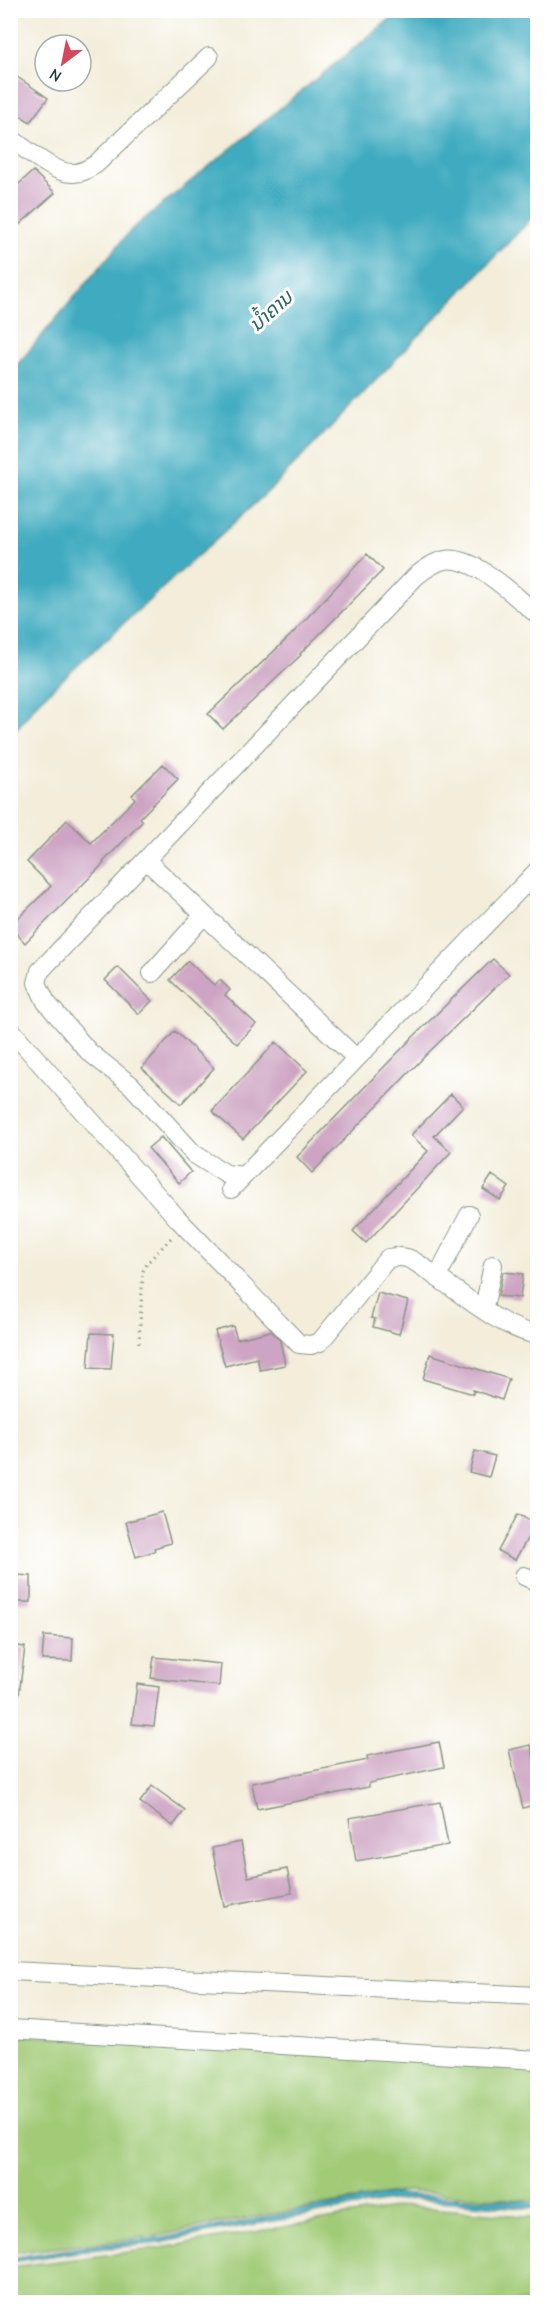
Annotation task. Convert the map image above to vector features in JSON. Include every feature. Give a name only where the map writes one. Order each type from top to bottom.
[{"type":"street","points":[[10,138],[59,171],[71,174],[82,172],[96,164],[209,57]]},
{"type":"street","points":[[537,615],[479,568],[463,561],[445,560],[430,566],[416,576],[40,971],[37,983],[46,1002],[89,1052],[131,1085],[194,1154],[237,1183],[537,870]]},
{"type":"street","points":[[146,860],[356,1058]]},
{"type":"street","points":[[152,973],[204,915]]},
{"type":"street","points":[[10,1029],[184,1226],[299,1344],[311,1346],[320,1342],[388,1258],[406,1257],[513,1328],[537,1335]]},
{"type":"street","points":[[437,1277],[470,1215]]},
{"type":"street","points":[[484,1308],[494,1265]]},
{"type":"street","points":[[10,1971],[537,1996]]},
{"type":"street","points":[[10,2029],[537,2060]]},
{"type":"path","points":[[139,1343],[143,1271],[148,1262],[184,1226]]},
{"type":"green space","points":[[10,2035],[537,2066],[537,2201],[406,2191],[208,2225],[158,2236],[11,2253]]},
{"type":"green space","points":[[405,2206],[537,2217],[537,2302],[11,2302],[11,2267],[161,2248]]},
{"type":"water","name":"ນ້ຳຄານ","points":[[401,10],[537,11],[537,213],[273,487],[39,701],[11,736],[11,372],[132,229]]},
{"type":"water","points":[[393,2194],[521,2201],[537,2204],[537,2209],[414,2199],[390,2201],[210,2232],[161,2243],[97,2249],[11,2262],[11,2258],[97,2245],[159,2239]]},
{"type":"building","points":[[10,72],[33,88],[33,93],[41,93],[48,98],[30,122],[10,109]]},
{"type":"building","points":[[33,171],[55,193],[10,233],[10,192]]},
{"type":"building","points":[[367,554],[383,570],[301,655],[223,729],[208,714],[290,636]]},
{"type":"building","points":[[163,764],[178,779],[140,818],[143,821],[104,863],[25,943],[10,926],[51,886],[27,862],[67,820],[91,843],[135,799],[132,795]]},
{"type":"building","points":[[493,959],[509,974],[425,1056],[312,1173],[297,1157],[413,1037]]},
{"type":"building","points":[[188,961],[214,985],[220,980],[230,990],[225,995],[256,1024],[237,1044],[170,980]]},
{"type":"building","points":[[118,967],[152,1001],[139,1014],[105,980]]},
{"type":"building","points":[[175,1031],[214,1068],[181,1104],[142,1068]]},
{"type":"building","points":[[276,1042],[307,1071],[243,1139],[212,1111]]},
{"type":"building","points":[[451,1094],[463,1106],[434,1136],[451,1152],[366,1243],[353,1231],[428,1151],[411,1135]]},
{"type":"building","points":[[161,1137],[191,1172],[179,1183],[148,1148]]},
{"type":"building","points":[[492,1175],[509,1187],[500,1200],[483,1189]]},
{"type":"building","points":[[503,1272],[523,1274],[520,1298],[498,1296]]},
{"type":"building","points":[[378,1293],[408,1301],[399,1334],[373,1327],[375,1319],[371,1318]]},
{"type":"building","points":[[233,1326],[237,1339],[271,1331],[280,1340],[285,1365],[260,1370],[257,1358],[225,1366],[215,1331]]},
{"type":"building","points":[[91,1333],[114,1334],[111,1369],[88,1368]]},
{"type":"building","points":[[430,1354],[509,1379],[502,1400],[473,1390],[473,1394],[423,1379]]},
{"type":"building","points":[[475,1451],[495,1456],[489,1477],[469,1472]]},
{"type":"building","points":[[162,1512],[171,1543],[136,1557],[126,1522]]},
{"type":"building","points":[[518,1514],[536,1524],[515,1560],[498,1551]]},
{"type":"building","points":[[16,1575],[31,1576],[31,1602],[16,1602]]},
{"type":"building","points":[[44,1636],[73,1638],[72,1661],[42,1660]]},
{"type":"building","points":[[10,1645],[25,1647],[19,1695],[10,1695]]},
{"type":"building","points":[[154,1657],[221,1664],[219,1686],[151,1678]]},
{"type":"building","points":[[137,1684],[159,1687],[154,1726],[132,1724]]},
{"type":"building","points":[[439,1742],[444,1767],[369,1783],[369,1787],[257,1809],[252,1783],[368,1760],[367,1756]]},
{"type":"building","points":[[531,1745],[537,1771],[537,1804],[523,1808],[509,1750]]},
{"type":"building","points":[[152,1786],[185,1810],[173,1826],[140,1802]]},
{"type":"building","points":[[440,1802],[448,1845],[356,1861],[349,1818]]},
{"type":"building","points":[[241,1842],[248,1877],[287,1869],[292,1893],[224,1906],[212,1848]]}]
